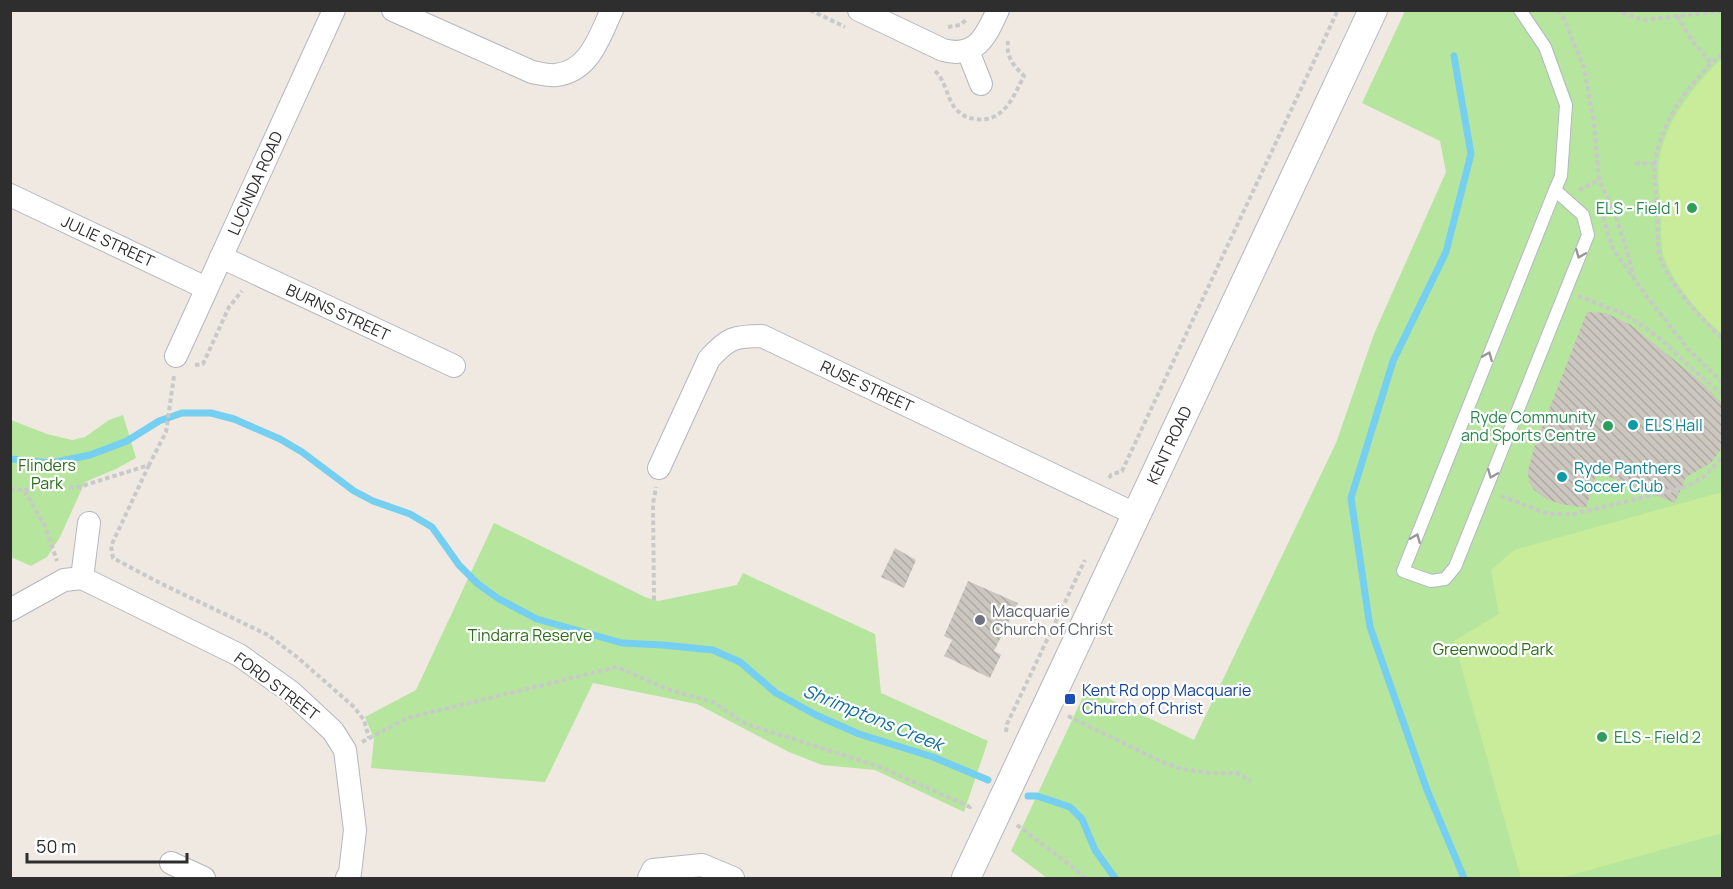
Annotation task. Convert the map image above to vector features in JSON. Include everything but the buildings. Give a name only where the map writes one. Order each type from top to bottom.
[{"type":"street","name":"LUCINDA ROAD","points":[[178,367],[206,288],[333,10]]},
{"type":"street","points":[[393,10],[532,72],[555,76],[576,68],[591,56],[612,10]]},
{"type":"street","points":[[859,10],[943,50],[955,53],[968,51],[979,43],[987,33],[998,10]]},
{"type":"street","name":"KENT ROAD","points":[[966,879],[1373,10]]},
{"type":"street","points":[[968,51],[981,84]]},
{"type":"street","name":"JULIE STREET","points":[[10,195],[206,288]]},
{"type":"street","name":"BURNS STREET","points":[[221,257],[454,366]]},
{"type":"street","name":"RUSE STREET","points":[[659,468],[709,359],[722,345],[739,336],[762,336],[1137,515]]},
{"type":"street","points":[[10,610],[73,579],[90,523]]},
{"type":"street","name":"FORD STREET","points":[[73,579],[239,655],[291,692],[333,731],[345,750],[355,830],[350,873],[347,879]]},
{"type":"street","points":[[171,863],[204,879]]},
{"type":"street","points":[[649,879],[653,870],[702,865],[733,879]]},
{"type":"lane","points":[[1520,10],[1545,47],[1566,105],[1561,176],[1555,190],[1403,571],[1431,582],[1444,579],[1455,567],[1588,235],[1583,215],[1555,190]]},
{"type":"path","points":[[1106,482],[1111,475],[1122,471],[1338,10]]},
{"type":"path","points":[[1558,10],[1584,68],[1594,123],[1599,180],[1614,211],[1633,276]]},
{"type":"path","points":[[1615,10],[1643,20],[1722,11]]},
{"type":"path","points":[[1677,16],[1693,42],[1712,64]]},
{"type":"path","points":[[942,25],[949,27],[960,25],[970,17]]},
{"type":"path","points":[[1722,54],[1681,101],[1659,145],[1655,164],[1660,255],[1674,284],[1691,307],[1722,338]]},
{"type":"path","points":[[1635,163],[1655,164]]},
{"type":"path","points":[[1561,176],[1586,198]]},
{"type":"path","points":[[1579,190],[1599,180]]},
{"type":"path","points":[[1594,205],[1602,213],[1612,248],[1689,350],[1722,382]]},
{"type":"path","points":[[113,558],[111,546],[166,432],[178,367],[203,364],[229,308],[241,295],[251,271]]},
{"type":"path","points":[[1566,291],[1624,314],[1643,326],[1722,394]]},
{"type":"path","points":[[1486,490],[1548,514],[1574,514],[1686,487],[1704,476],[1722,457]]},
{"type":"path","points":[[10,489],[79,487],[149,465]]},
{"type":"path","points":[[654,600],[653,504],[659,468]]},
{"type":"path","points":[[24,490],[73,579]]},
{"type":"path","points":[[345,750],[407,718],[617,667],[667,689],[713,702],[746,724],[878,766],[970,807],[975,801]]},
{"type":"path","points":[[1066,716],[1162,762],[1182,769],[1210,773],[1237,773],[1251,781]]},
{"type":"path","points":[[1018,818],[1019,827],[1085,879]]},
{"type":"green space","name":"Greenwood Park","points":[[1405,11],[1722,11],[1722,878],[1047,878],[1011,851],[1087,688],[1194,740],[1336,443],[1374,334],[1446,172],[1440,141],[1362,103]]},
{"type":"green space","name":"ELS - Field 1","points":[[1722,59],[1722,334],[1688,297],[1672,275],[1663,254],[1658,174],[1662,147],[1674,119],[1691,92]]},
{"type":"green space","name":"Flinders Park","points":[[123,415],[136,458],[85,482],[60,537],[47,557],[31,566],[11,557],[11,420],[47,434],[72,440],[85,437],[109,420]]},
{"type":"green space","name":"ELS - Field 2","points":[[1722,492],[1722,833],[1561,878],[1521,878],[1454,641],[1499,614],[1491,570],[1514,550]]},
{"type":"green space","name":"Tindarra Reserve","points":[[494,523],[645,597],[658,601],[737,585],[743,573],[875,634],[881,693],[988,741],[964,812],[875,770],[822,765],[789,752],[697,704],[593,683],[545,782],[371,768],[374,739],[365,717],[416,690]]},
{"type":"waterway","points":[[1454,56],[1471,154],[1446,252],[1393,361],[1351,498],[1370,627],[1427,790],[1464,878]]},
{"type":"waterway","name":"Shrimptons Creek","points":[[10,459],[51,463],[90,455],[127,441],[159,421],[182,413],[211,413],[234,419],[280,439],[302,452],[354,491],[373,501],[410,514],[432,527],[459,565],[478,584],[499,599],[537,619],[622,643],[713,650],[740,662],[776,693],[816,715],[859,734],[933,757],[988,780]]},
{"type":"waterway","name":"Shrimptons Creek","points":[[1028,796],[1037,796],[1070,807],[1082,819],[1095,850],[1115,878]]},
{"type":"place","name":"ELS - Field 1","points":[[1692,208]]},
{"type":"place","name":"ELS Hall","points":[[1633,425]]},
{"type":"place","name":"Ryde Community and Sports Centre","points":[[1608,426]]},
{"type":"place","name":"Ryde Panthers Soccer Club","points":[[1562,477]]},
{"type":"place","name":"Macquarie Church of Christ","points":[[980,620]]},
{"type":"place","name":"Kent Rd opp Macquarie Church of Christ","points":[[1070,699]]},
{"type":"place","name":"ELS - Field 2","points":[[1602,737]]}]
